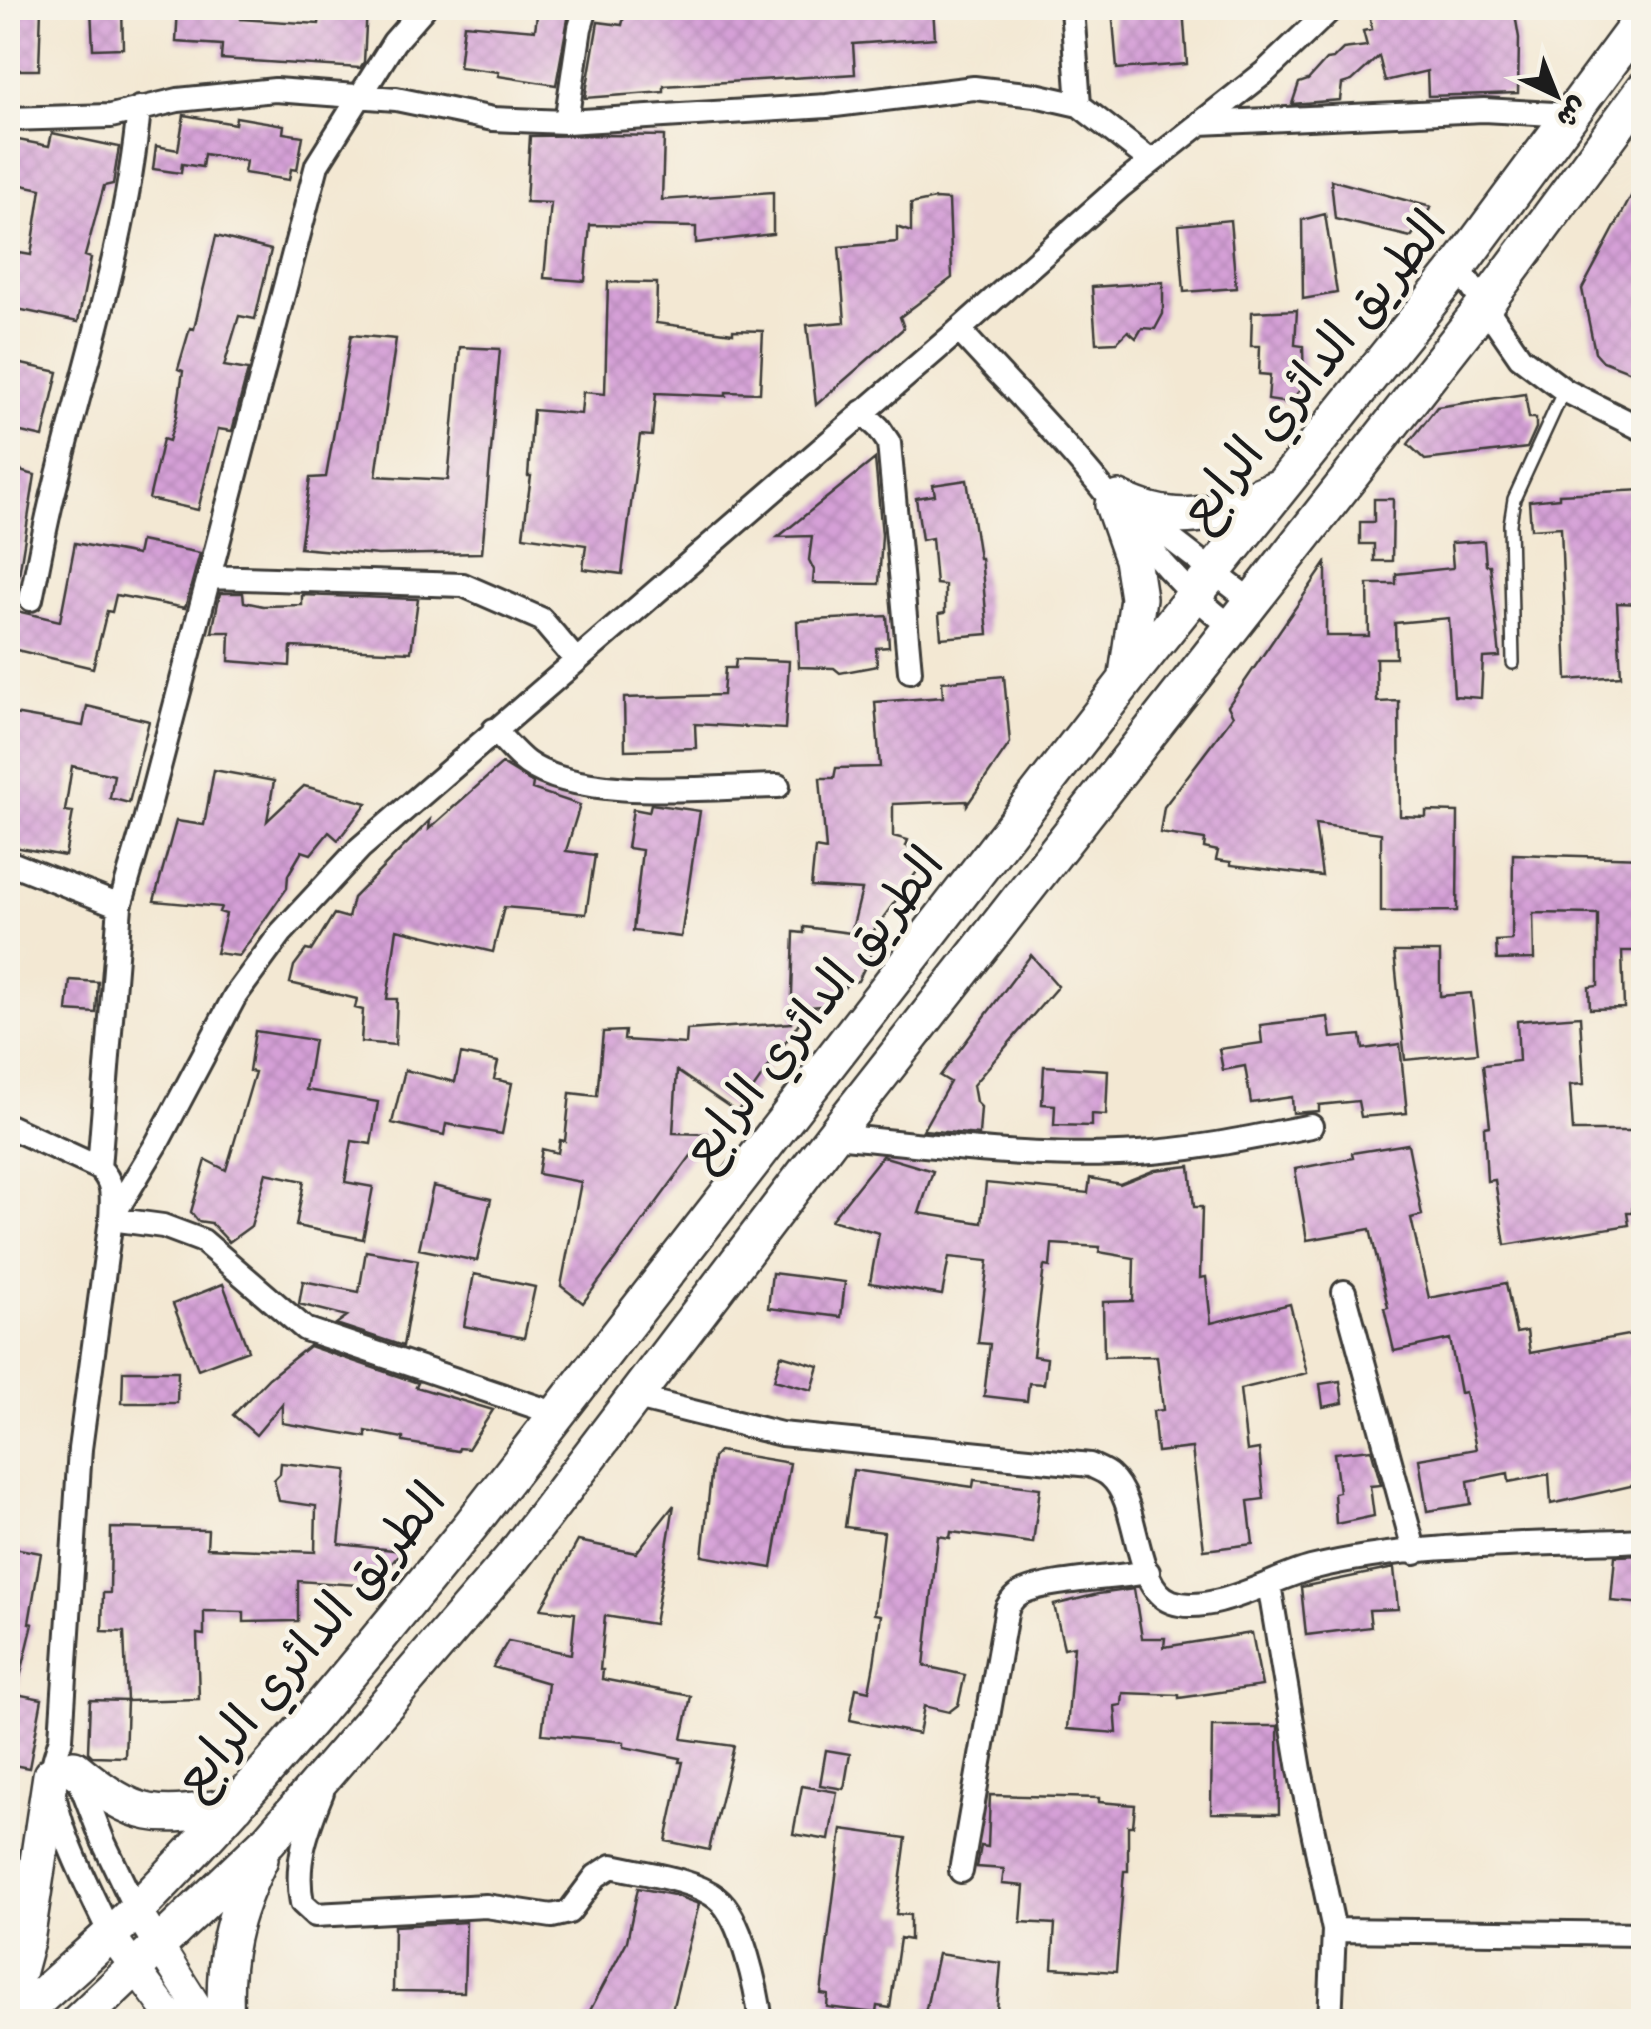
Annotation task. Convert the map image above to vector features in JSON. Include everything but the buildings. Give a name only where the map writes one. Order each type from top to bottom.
[{"type":"main road","name":"الطريق الدائري الرابع","points":[[14,2022],[123,1922],[236,1805],[369,1651],[558,1414],[1126,679],[1458,267],[1644,16]]},
{"type":"main road","name":"الطريق الدائري الرابع","points":[[78,2022],[269,1840],[513,1557],[833,1136],[1484,306],[1644,89]]},
{"type":"main road","points":[[1111,497],[1166,518],[1204,515],[1278,488]]},
{"type":"main road","points":[[1111,497],[1132,560],[1138,598],[1126,679]]},
{"type":"main road","points":[[8,2007],[26,1941],[62,1760],[118,1803],[151,1814],[192,1813],[236,1805]]},
{"type":"main road","points":[[226,2022],[225,1958],[234,1920],[269,1840]]},
{"type":"street","points":[[99,1168],[120,906],[316,165],[394,42],[424,8]]},
{"type":"street","points":[[566,122],[586,8]]},
{"type":"street","points":[[1072,8],[1079,105]]},
{"type":"street","points":[[110,1218],[156,1145],[235,996],[280,933],[360,848],[1151,161],[1264,73],[1332,8]]},
{"type":"street","points":[[8,118],[111,116],[139,108],[275,90],[360,95],[493,119],[566,122],[827,106],[974,88],[1079,105],[1151,161]]},
{"type":"street","points":[[30,599],[54,488],[115,263],[132,176],[139,108]]},
{"type":"street","points":[[1200,123],[1484,110],[1572,115]]},
{"type":"street","points":[[1458,267],[1520,358],[1564,390],[1644,430]]},
{"type":"street","points":[[960,330],[1111,497],[1241,614]]},
{"type":"street","points":[[862,412],[888,443],[910,670]]},
{"type":"street","points":[[1111,497],[1151,553],[1203,583],[1241,614]]},
{"type":"street","points":[[209,577],[463,585],[541,619],[576,659]]},
{"type":"street","points":[[494,730],[528,764],[611,788],[778,786]]},
{"type":"street","points":[[8,862],[120,906]]},
{"type":"street","points":[[8,1126],[99,1168],[108,1176],[112,1188],[80,1449],[62,1760],[78,1864],[148,1956],[207,2022]]},
{"type":"street","points":[[833,1136],[1040,1154],[1138,1153],[1311,1126]]},
{"type":"street","points":[[110,1218],[163,1226],[203,1242],[305,1329],[558,1414]]},
{"type":"street","points":[[1344,1292],[1416,1553]]},
{"type":"street","points":[[636,1398],[781,1434],[1090,1465],[1111,1476],[1123,1492],[1148,1572],[1158,1592],[1170,1602],[1218,1601],[1287,1575],[1330,1564],[1506,1544],[1644,1540]]},
{"type":"street","points":[[961,1871],[1007,1608],[1012,1599],[1022,1592],[1047,1586],[1148,1572]]},
{"type":"street","points":[[1268,1584],[1300,1770],[1334,1930],[1330,2022]]},
{"type":"street","points":[[62,1760],[103,1841],[123,1922]]},
{"type":"street","points":[[329,1774],[305,1834],[300,1862],[302,1903],[316,1915],[486,1906],[552,1916],[569,1912],[596,1876],[612,1866],[693,1886],[719,1899],[749,1960],[761,2022]]},
{"type":"street","points":[[1334,1930],[1644,1934]]},
{"type":"street","points":[[148,1956],[175,2022]]},
{"type":"lane","points":[[1513,662],[1510,524],[1514,499],[1564,390]]}]
